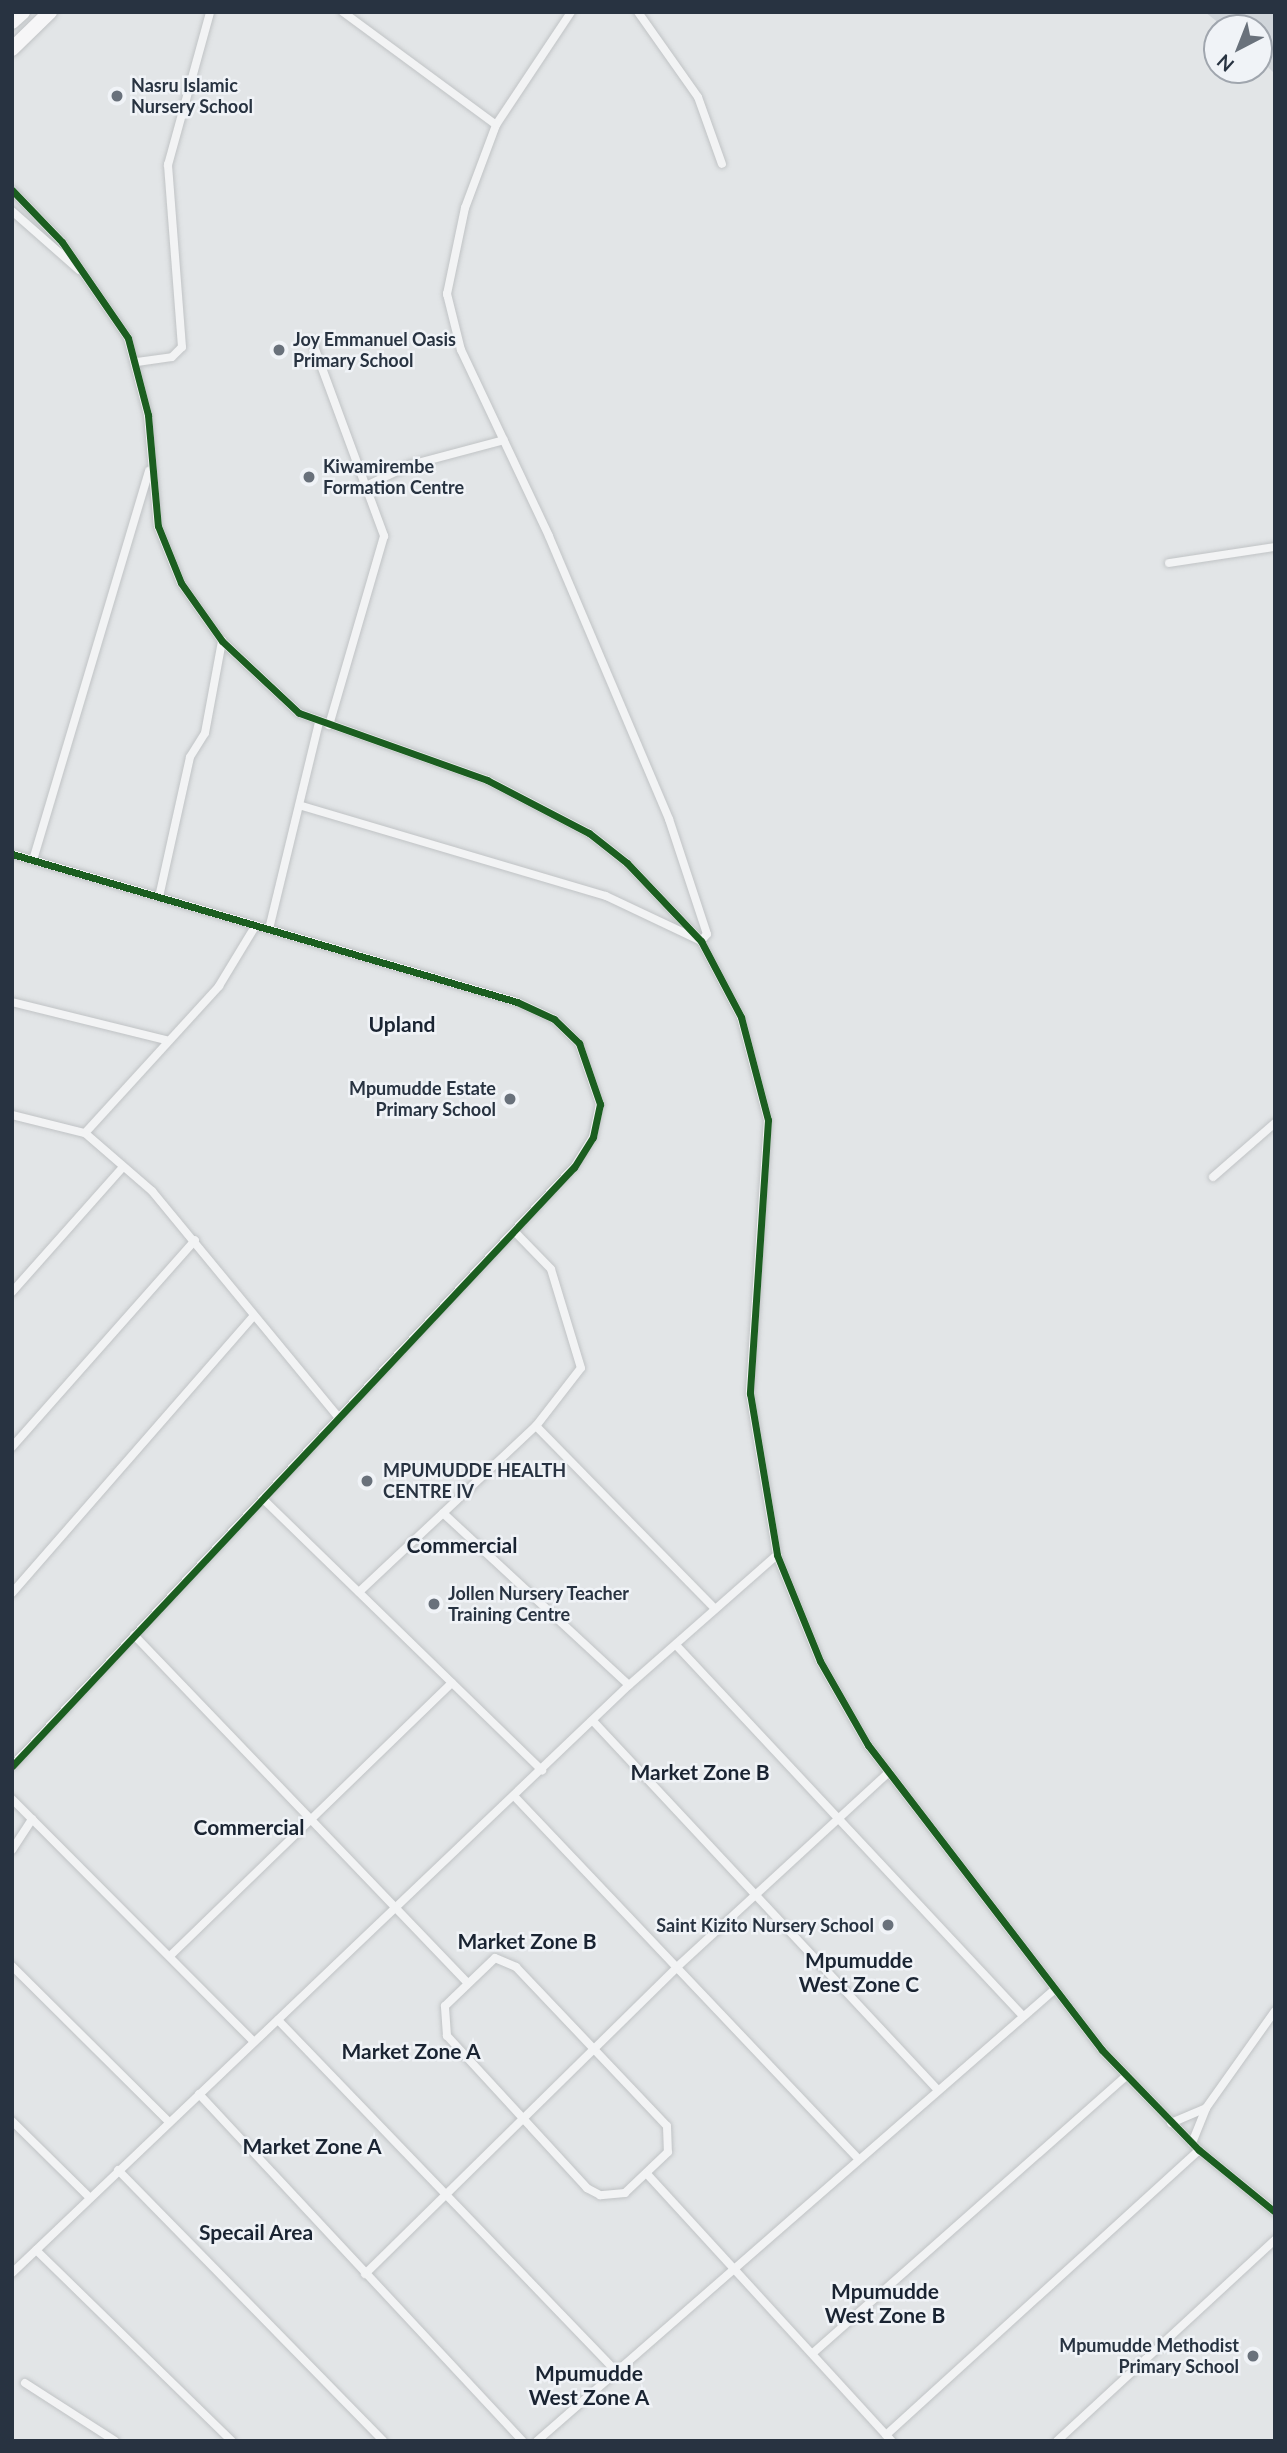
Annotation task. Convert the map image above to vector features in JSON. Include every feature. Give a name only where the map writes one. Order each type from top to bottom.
[{"type":"highway","points":[[12,22],[23,12]]},
{"type":"highway","points":[[12,49],[50,12]]},
{"type":"street","points":[[137,362],[172,357],[182,347],[168,165],[210,12]]},
{"type":"street","points":[[343,12],[496,125]]},
{"type":"street","points":[[639,12],[698,97],[722,164]]},
{"type":"street","points":[[566,14],[496,125],[465,208],[447,294],[461,350],[504,440],[669,819],[707,924],[701,941]]},
{"type":"street","points":[[12,190],[86,276],[137,362],[150,466],[168,554],[222,641],[283,701],[319,722],[456,768],[551,810],[627,863],[701,941],[741,1017],[768,1120],[750,1393],[776,1555],[845,1709],[889,1772],[1054,1990],[1125,2077],[1199,2150],[1275,2212]]},
{"type":"street","points":[[12,211],[86,276]]},
{"type":"street","points":[[312,341],[370,485],[384,536],[329,724]]},
{"type":"street","points":[[370,485],[410,465],[504,440]]},
{"type":"street","points":[[33,860],[150,466]]},
{"type":"street","points":[[1168,563],[1275,547]]},
{"type":"street","points":[[159,897],[190,757],[205,733],[222,641]]},
{"type":"street","points":[[269,929],[302,806],[319,722]]},
{"type":"street","points":[[302,806],[606,896],[701,941]]},
{"type":"street","points":[[12,854],[517,1002],[554,1019],[579,1043],[600,1104],[593,1137],[515,1232],[12,1766]]},
{"type":"street","points":[[85,1133],[231,971],[256,925]]},
{"type":"street","points":[[12,1002],[166,1040]]},
{"type":"street","points":[[13,1116],[85,1133],[123,1167],[195,1240],[253,1317],[339,1418]]},
{"type":"street","points":[[1213,1177],[1275,1123]]},
{"type":"street","points":[[12,1292],[123,1167]]},
{"type":"street","points":[[359,1592],[536,1426],[581,1368],[551,1269],[515,1232]]},
{"type":"street","points":[[12,1447],[195,1240]]},
{"type":"street","points":[[12,1592],[253,1317]]},
{"type":"street","points":[[536,1426],[715,1609]]},
{"type":"street","points":[[264,1500],[542,1770]]},
{"type":"street","points":[[443,1513],[629,1685]]},
{"type":"street","points":[[12,2273],[253,2041],[515,1797],[629,1685],[776,1555]]},
{"type":"street","points":[[134,1635],[466,1981]]},
{"type":"street","points":[[676,1645],[1022,2015]]},
{"type":"street","points":[[171,1955],[452,1683]]},
{"type":"street","points":[[593,1721],[936,2088]]},
{"type":"street","points":[[365,2274],[677,1967],[889,1772]]},
{"type":"street","points":[[515,1797],[859,2159]]},
{"type":"street","points":[[12,1800],[171,1955],[253,2041]]},
{"type":"street","points":[[12,1850],[32,1819]]},
{"type":"street","points":[[495,1958],[505,1959],[593,2048],[667,2126],[668,2152],[625,2193],[600,2195],[522,2119],[443,2026],[445,2006],[466,1981],[495,1958]]},
{"type":"street","points":[[12,1966],[169,2122]]},
{"type":"street","points":[[537,2441],[859,2159],[936,2088],[1054,1990]]},
{"type":"street","points":[[1192,2143],[1206,2108],[1275,2011]]},
{"type":"street","points":[[278,2020],[618,2372]]},
{"type":"street","points":[[813,2353],[1125,2077]]},
{"type":"street","points":[[199,2094],[523,2441]]},
{"type":"street","points":[[1171,2123],[1206,2108]]},
{"type":"street","points":[[12,2121],[89,2197]]},
{"type":"street","points":[[647,2174],[889,2438],[1199,2150]]},
{"type":"street","points":[[118,2170],[383,2441]]},
{"type":"street","points":[[1057,2441],[1275,2240]]},
{"type":"street","points":[[36,2250],[232,2441]]},
{"type":"street","points":[[25,2383],[115,2441]]},
{"type":"shaded area","points":[[1205,12],[1275,12],[1275,74],[1273,14]]},
{"type":"cycle path","points":[[12,190],[62,242],[128,338],[148,415],[158,526],[181,583],[222,641],[299,713],[487,780],[589,833],[627,863],[701,941],[741,1017],[768,1120],[750,1393],[777,1555],[820,1661],[868,1745],[1102,2050],[1199,2150],[1275,2212]]},
{"type":"cycle path","points":[[12,854],[517,1002],[554,1019],[579,1043],[600,1104],[593,1137],[574,1167],[12,1766]]},
{"type":"place","name":"Nasru Islamic Nursery School","points":[[117,96]]},
{"type":"place","name":"Joy Emmanuel Oasis Primary School","points":[[279,350]]},
{"type":"place","name":"Kiwamirembe Formation Centre","points":[[309,477]]},
{"type":"place","name":"Mpumudde Estate Primary School","points":[[510,1099]]},
{"type":"place","name":"MPUMUDDE HEALTH CENTRE IV","points":[[367,1481]]},
{"type":"place","name":"Jollen Nursery Teacher Training Centre","points":[[434,1604]]},
{"type":"place","name":"Saint Kizito Nursery School","points":[[888,1925]]},
{"type":"place","name":"Mpumudde Methodist Primary School","points":[[1253,2356]]},
{"type":"district","name":"Upland","points":[[402,1024]]},
{"type":"district","name":"Commercial","points":[[462,1545]]},
{"type":"district","name":"Market Zone B","points":[[700,1772]]},
{"type":"district","name":"Commercial","points":[[249,1827]]},
{"type":"district","name":"Market Zone B","points":[[527,1941]]},
{"type":"district","name":"Mpumudde West Zone C","points":[[859,1972]]},
{"type":"district","name":"Market Zone A","points":[[411,2051]]},
{"type":"district","name":"Market Zone A","points":[[312,2146]]},
{"type":"district","name":"Specail Area","points":[[256,2232]]},
{"type":"district","name":"Mpumudde West Zone B","points":[[885,2303]]},
{"type":"district","name":"Mpumudde West Zone A","points":[[589,2385]]}]
